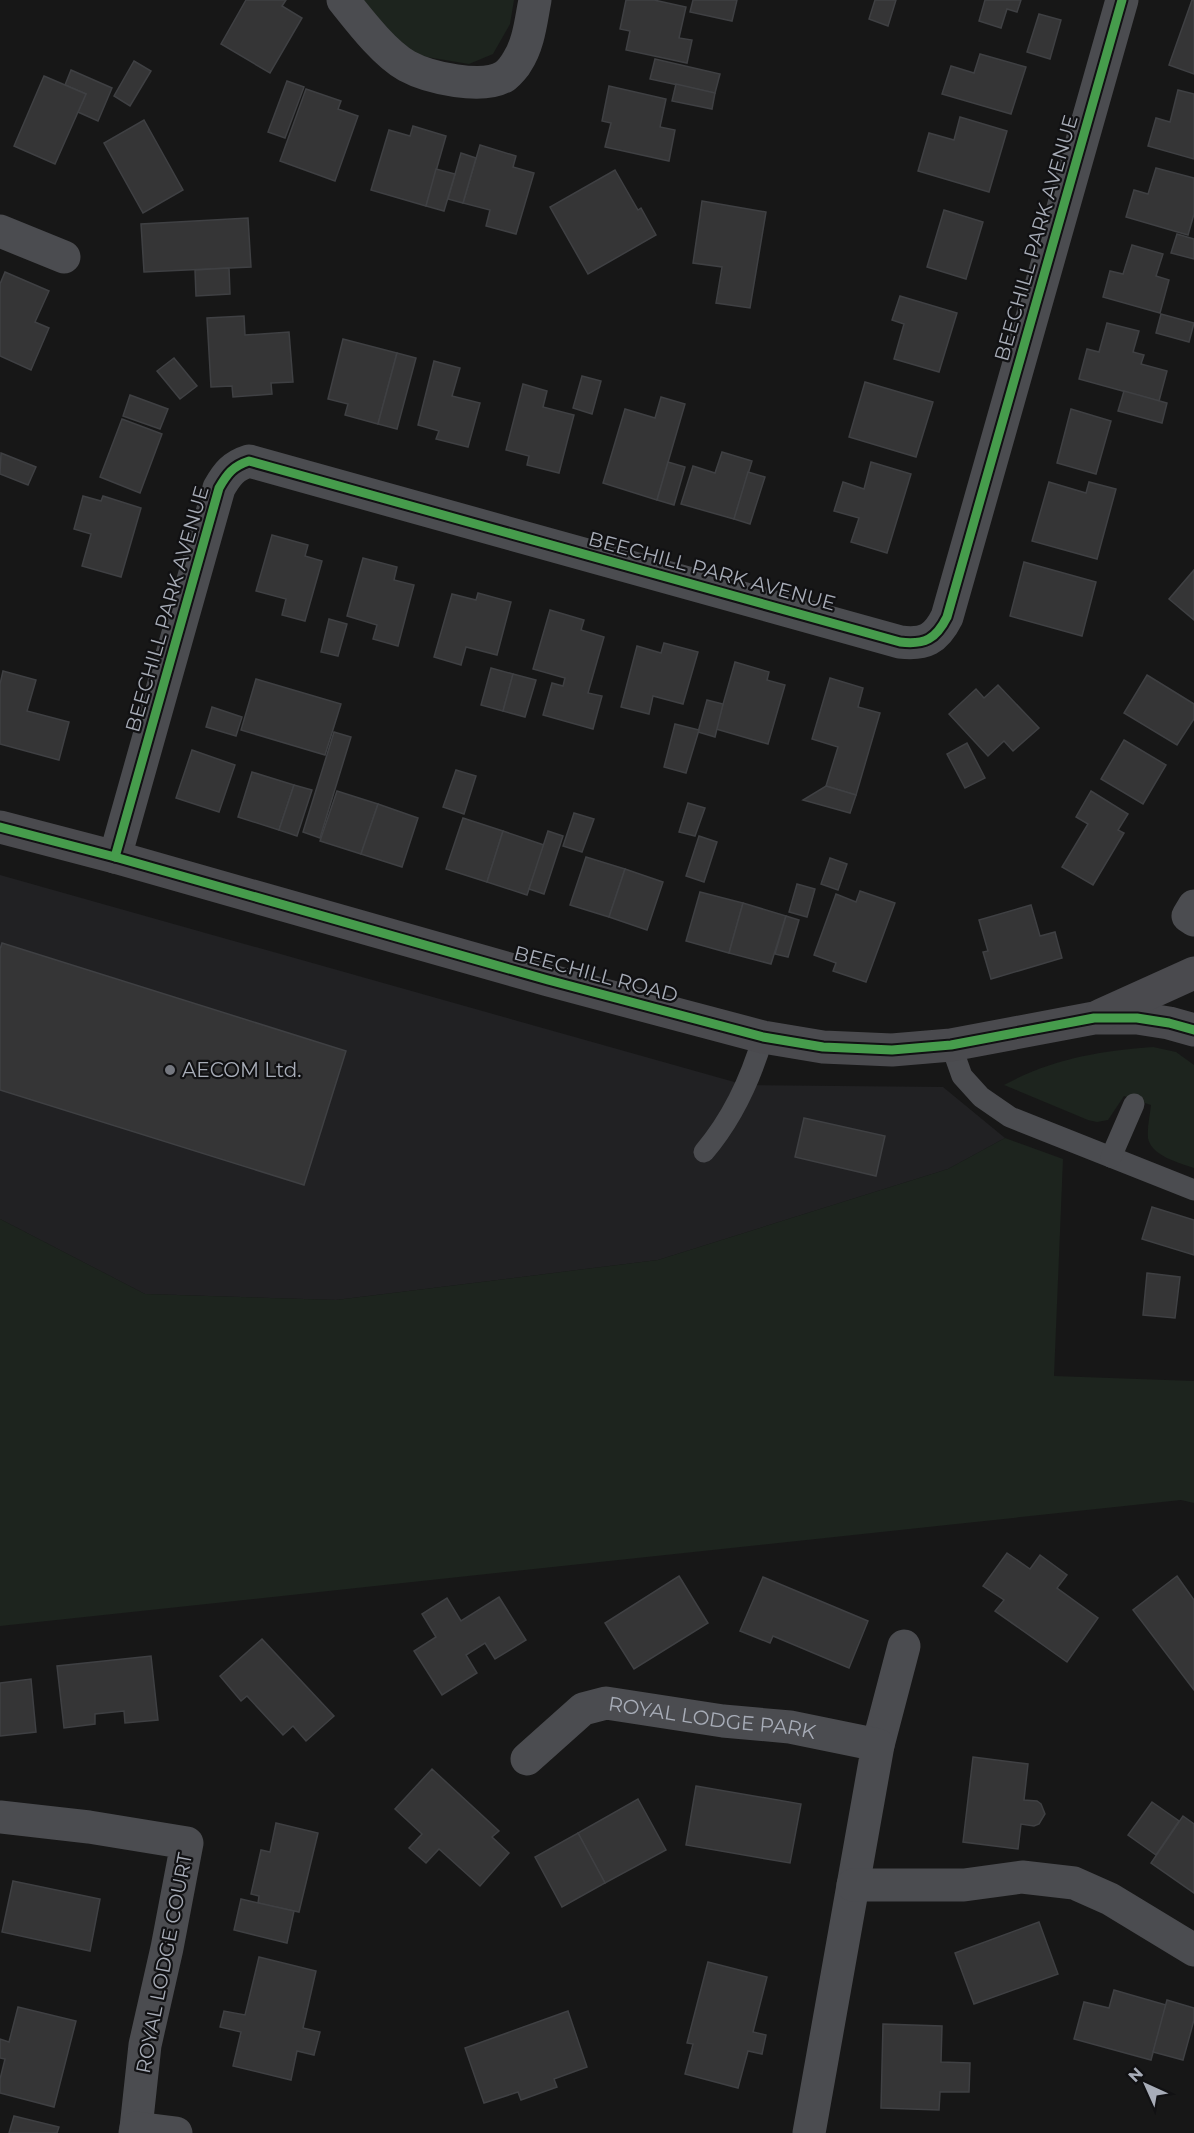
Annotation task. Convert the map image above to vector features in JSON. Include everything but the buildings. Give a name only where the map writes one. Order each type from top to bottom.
[{"type":"street","points":[[343,0],[373,37],[406,66],[440,79],[479,83],[505,76],[518,62],[528,39],[535,0]]},
{"type":"street","name":"BEECHILL PARK AVENUE","points":[[116,857],[219,488],[226,474],[236,465],[249,461],[900,642],[915,644],[928,640],[940,631],[1122,0]]},
{"type":"street","points":[[0,231],[64,257]]},
{"type":"street","name":"BEECHILL ROAD","points":[[0,827],[116,857],[537,977],[762,1037],[823,1047],[892,1050],[951,1045],[1094,1018],[1137,1018],[1194,1030]]},
{"type":"street","name":"BEECHILL ROAD","points":[[1094,1018],[1194,973]]},
{"type":"street","points":[[809,2133],[878,1744],[904,1646]]},
{"type":"street","name":"ROYAL LODGE PARK","points":[[526,1759],[584,1709],[606,1703],[723,1721],[790,1727],[878,1744]]},
{"type":"street","name":"ROYAL LODGE COURT","points":[[0,1817],[89,1827],[187,1843],[145,2045],[136,2130]]},
{"type":"street","points":[[853,1885],[964,1885],[1022,1877],[1074,1883],[1110,1899],[1194,1950]]},
{"type":"street","points":[[136,2130],[176,2133]]},
{"type":"lane","points":[[704,1152],[722,1131],[732,1113],[746,1085],[762,1037]]},
{"type":"lane","points":[[951,1045],[962,1076],[981,1097],[1010,1117],[1194,1190]]},
{"type":"lane","points":[[1111,1157],[1134,1104]]},
{"type":"shaded area","points":[[358,0],[514,0],[510,24],[493,54],[469,64],[421,56],[397,43]]},
{"type":"shaded area","points":[[0,875],[745,1085],[943,1087],[1005,1138],[948,1169],[658,1260],[336,1300],[145,1294],[0,1219]]},
{"type":"shaded area","points":[[1153,1047],[1176,1052],[1194,1065],[1194,1168],[1167,1158],[1154,1150],[1148,1138],[1151,1105],[1124,1096],[1108,1120],[1097,1122],[1004,1085],[1040,1069],[1076,1058]]},
{"type":"shaded area","points":[[1005,1138],[1063,1159],[1054,1376],[1194,1381],[1194,1503],[1181,1500],[0,1626],[0,1219],[145,1294],[336,1300],[658,1260],[948,1169]]},
{"type":"cycle path","points":[[115,857],[219,488],[231,471],[249,461],[900,642],[923,641],[939,631],[947,617],[1122,0]]},
{"type":"cycle path","points":[[0,827],[115,857],[548,980],[763,1037],[823,1047],[892,1050],[951,1045],[1094,1018],[1137,1018],[1194,1030]]},
{"type":"place","name":"AECOM Ltd.","points":[[170,1070]]}]
